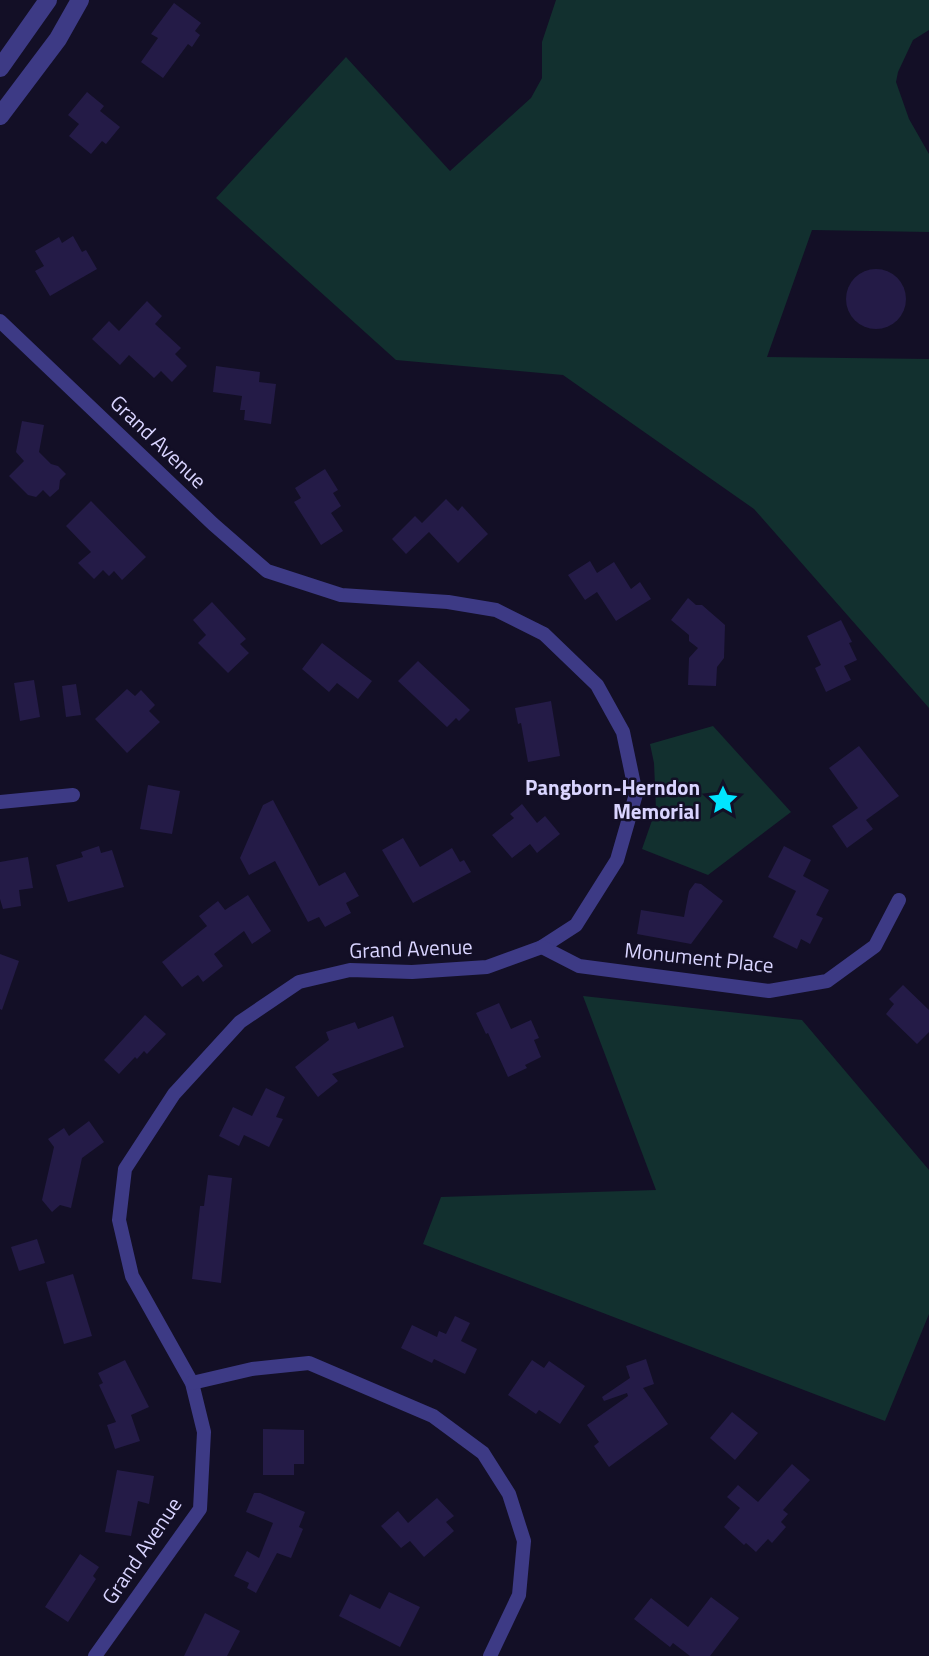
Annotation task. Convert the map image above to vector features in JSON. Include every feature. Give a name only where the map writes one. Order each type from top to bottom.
[{"type":"street","points":[[0,68],[48,0]]},
{"type":"street","points":[[0,116],[58,39],[80,0]]},
{"type":"street","name":"Grand Avenue","points":[[0,321],[204,515],[267,571],[341,595],[448,603],[496,610],[544,634],[597,685],[622,732],[636,794],[617,860],[576,925],[542,947],[486,967],[412,972],[350,970],[299,982],[240,1022],[174,1094],[125,1169],[120,1220],[132,1276],[192,1383],[204,1432],[200,1508],[95,1656]]},
{"type":"street","points":[[0,802],[74,795]]},
{"type":"street","name":"Monument Place","points":[[542,947],[579,966],[769,991],[827,981],[875,946],[899,900]]},
{"type":"street","points":[[192,1383],[252,1369],[309,1363],[433,1416],[483,1453],[509,1494],[524,1541],[519,1595],[490,1656]]},
{"type":"green space","points":[[556,0],[929,0],[929,30],[913,40],[896,82],[909,119],[929,154],[929,232],[812,230],[767,357],[929,359],[929,708],[754,509],[563,375],[396,360],[216,198],[346,57],[450,171],[531,98],[542,78],[542,42]]},
{"type":"green space","points":[[713,726],[791,812],[708,875],[642,849],[656,809],[654,763],[650,744]]},
{"type":"green space","points":[[583,996],[802,1020],[929,1170],[929,1314],[885,1421],[423,1244],[441,1197],[656,1190]]},
{"type":"building","points":[[174,3],[201,23],[195,31],[200,35],[192,47],[188,44],[163,78],[141,62],[158,38],[151,34]]},
{"type":"building","points":[[87,92],[104,106],[100,111],[120,127],[106,144],[102,141],[91,154],[69,136],[79,124],[68,115]]},
{"type":"building","points":[[73,236],[82,252],[86,250],[97,269],[50,296],[35,271],[44,266],[35,251],[59,237],[62,243]]},
{"type":"building","points":[[870,269],[882,269],[901,282],[906,299],[904,311],[893,324],[882,329],[870,329],[851,316],[846,305],[846,293],[859,274]]},
{"type":"building","points":[[147,301],[162,316],[155,324],[181,348],[175,354],[187,366],[172,382],[161,371],[154,378],[129,355],[120,365],[92,339],[109,321],[119,331]]},
{"type":"building","points":[[216,366],[260,372],[259,382],[276,384],[271,424],[244,420],[245,410],[240,410],[242,396],[213,392]]},
{"type":"building","points":[[22,421],[44,425],[39,452],[66,474],[60,480],[59,489],[50,497],[43,490],[36,497],[28,495],[9,476],[24,461],[16,452]]},
{"type":"building","points":[[325,469],[338,490],[333,493],[341,506],[331,513],[343,531],[321,545],[294,502],[301,498],[295,488]]},
{"type":"building","points":[[446,499],[458,511],[462,506],[488,534],[458,563],[429,532],[406,554],[392,539],[415,516],[422,523]]},
{"type":"building","points":[[91,501],[146,557],[122,580],[114,571],[109,576],[103,570],[94,579],[78,563],[91,552],[66,526]]},
{"type":"building","points":[[590,561],[597,573],[614,562],[631,589],[640,582],[651,599],[616,621],[597,592],[585,600],[568,575]]},
{"type":"building","points":[[688,598],[696,605],[702,605],[725,625],[724,658],[717,667],[716,686],[688,685],[689,658],[698,648],[689,641],[689,635],[671,620]]},
{"type":"building","points":[[212,602],[246,639],[240,644],[249,653],[228,673],[198,643],[206,635],[193,620]]},
{"type":"building","points":[[841,620],[857,660],[844,666],[851,680],[826,692],[815,668],[821,665],[807,636]]},
{"type":"building","points":[[322,643],[372,681],[358,699],[337,683],[329,692],[302,669]]},
{"type":"building","points":[[418,661],[470,710],[459,721],[456,718],[447,727],[398,681]]},
{"type":"building","points":[[34,680],[40,717],[20,721],[14,683]]},
{"type":"building","points":[[76,684],[81,715],[66,717],[62,686]]},
{"type":"building","points":[[127,689],[135,696],[141,690],[155,705],[149,711],[160,722],[127,753],[95,719]]},
{"type":"building","points":[[551,701],[560,756],[528,762],[521,723],[518,724],[515,708]]},
{"type":"building","points":[[859,746],[899,796],[866,820],[873,829],[847,848],[832,826],[858,808],[829,768]]},
{"type":"building","points":[[148,785],[180,791],[172,834],[140,829]]},
{"type":"building","points":[[273,800],[319,886],[345,872],[359,896],[346,903],[351,913],[325,927],[319,917],[308,922],[275,861],[249,875],[240,858],[263,805]]},
{"type":"building","points":[[522,804],[537,823],[545,816],[560,834],[537,853],[530,844],[512,858],[492,835],[514,818],[510,814]]},
{"type":"building","points":[[403,838],[420,867],[452,848],[460,862],[464,860],[471,872],[413,903],[382,850]]},
{"type":"building","points":[[99,846],[101,853],[112,850],[124,887],[68,902],[56,865],[83,857],[81,852]]},
{"type":"building","points":[[784,846],[811,860],[803,876],[829,890],[816,915],[823,918],[810,944],[801,939],[797,949],[773,937],[796,891],[768,877]]},
{"type":"building","points":[[28,857],[33,888],[19,890],[21,906],[3,909],[0,899],[0,862]]},
{"type":"building","points":[[695,883],[701,884],[723,901],[691,944],[637,934],[641,910],[684,917],[689,891]]},
{"type":"building","points":[[248,895],[271,931],[252,944],[244,931],[214,954],[223,966],[203,982],[198,975],[182,987],[162,962],[207,926],[199,916],[218,901],[225,910]]},
{"type":"building","points":[[0,954],[19,961],[2,1010],[0,1009]]},
{"type":"building","points":[[903,985],[929,1010],[929,1032],[917,1044],[886,1014],[894,1004],[889,999]]},
{"type":"building","points":[[499,1003],[511,1029],[531,1020],[539,1038],[534,1040],[541,1057],[525,1065],[527,1068],[508,1077],[476,1013]]},
{"type":"building","points":[[145,1015],[166,1034],[147,1054],[144,1051],[137,1059],[135,1057],[119,1074],[104,1060]]},
{"type":"building","points":[[393,1016],[404,1047],[332,1074],[338,1081],[318,1097],[295,1067],[329,1040],[326,1032],[355,1022],[358,1029]]},
{"type":"building","points":[[266,1088],[285,1097],[276,1117],[283,1119],[269,1147],[244,1135],[239,1146],[219,1136],[233,1107],[252,1116]]},
{"type":"building","points":[[89,1121],[104,1142],[82,1158],[71,1208],[60,1205],[52,1212],[42,1200],[54,1147],[48,1139],[64,1128],[69,1136]]},
{"type":"building","points":[[208,1175],[232,1178],[221,1283],[192,1279],[200,1206],[204,1206]]},
{"type":"building","points":[[37,1239],[45,1263],[19,1271],[11,1247]]},
{"type":"building","points":[[73,1274],[92,1336],[64,1344],[46,1282]]},
{"type":"building","points":[[455,1316],[470,1323],[461,1341],[477,1349],[465,1374],[434,1359],[432,1363],[401,1348],[412,1325],[437,1337],[439,1331],[446,1334]]},
{"type":"building","points":[[646,1359],[654,1384],[643,1388],[668,1424],[609,1467],[594,1446],[599,1442],[587,1425],[628,1396],[627,1393],[604,1401],[602,1397],[630,1378],[626,1366]]},
{"type":"building","points":[[125,1360],[149,1407],[131,1415],[140,1441],[115,1449],[107,1425],[116,1422],[99,1385],[103,1383],[98,1373]]},
{"type":"building","points":[[532,1360],[544,1368],[549,1361],[585,1386],[560,1424],[539,1410],[536,1414],[508,1395]]},
{"type":"building","points":[[732,1412],[758,1433],[735,1460],[710,1438]]},
{"type":"building","points":[[263,1429],[304,1430],[304,1464],[294,1464],[294,1475],[263,1475]]},
{"type":"building","points":[[792,1464],[810,1480],[783,1510],[788,1514],[781,1522],[786,1527],[772,1543],[768,1539],[756,1552],[724,1527],[740,1508],[727,1497],[738,1485],[758,1502]]},
{"type":"building","points":[[117,1470],[154,1476],[149,1504],[138,1501],[131,1536],[105,1532]]},
{"type":"building","points":[[254,1493],[305,1512],[299,1527],[303,1529],[291,1558],[277,1553],[256,1593],[247,1588],[249,1583],[234,1576],[247,1551],[259,1558],[273,1523],[246,1512]]},
{"type":"building","points":[[437,1498],[454,1516],[446,1522],[454,1531],[424,1557],[410,1541],[401,1548],[381,1526],[398,1511],[408,1523]]},
{"type":"building","points":[[80,1554],[99,1567],[93,1576],[96,1579],[68,1622],[45,1607]]},
{"type":"building","points":[[389,1592],[420,1607],[400,1647],[339,1616],[350,1594],[380,1609]]},
{"type":"building","points":[[711,1597],[739,1618],[710,1656],[690,1656],[673,1643],[670,1647],[634,1619],[651,1598],[688,1627]]},
{"type":"building","points":[[205,1613],[240,1631],[227,1656],[184,1656]]},
{"type":"place","name":"Pangborn-Herndon Memorial","points":[[723,800]]}]
